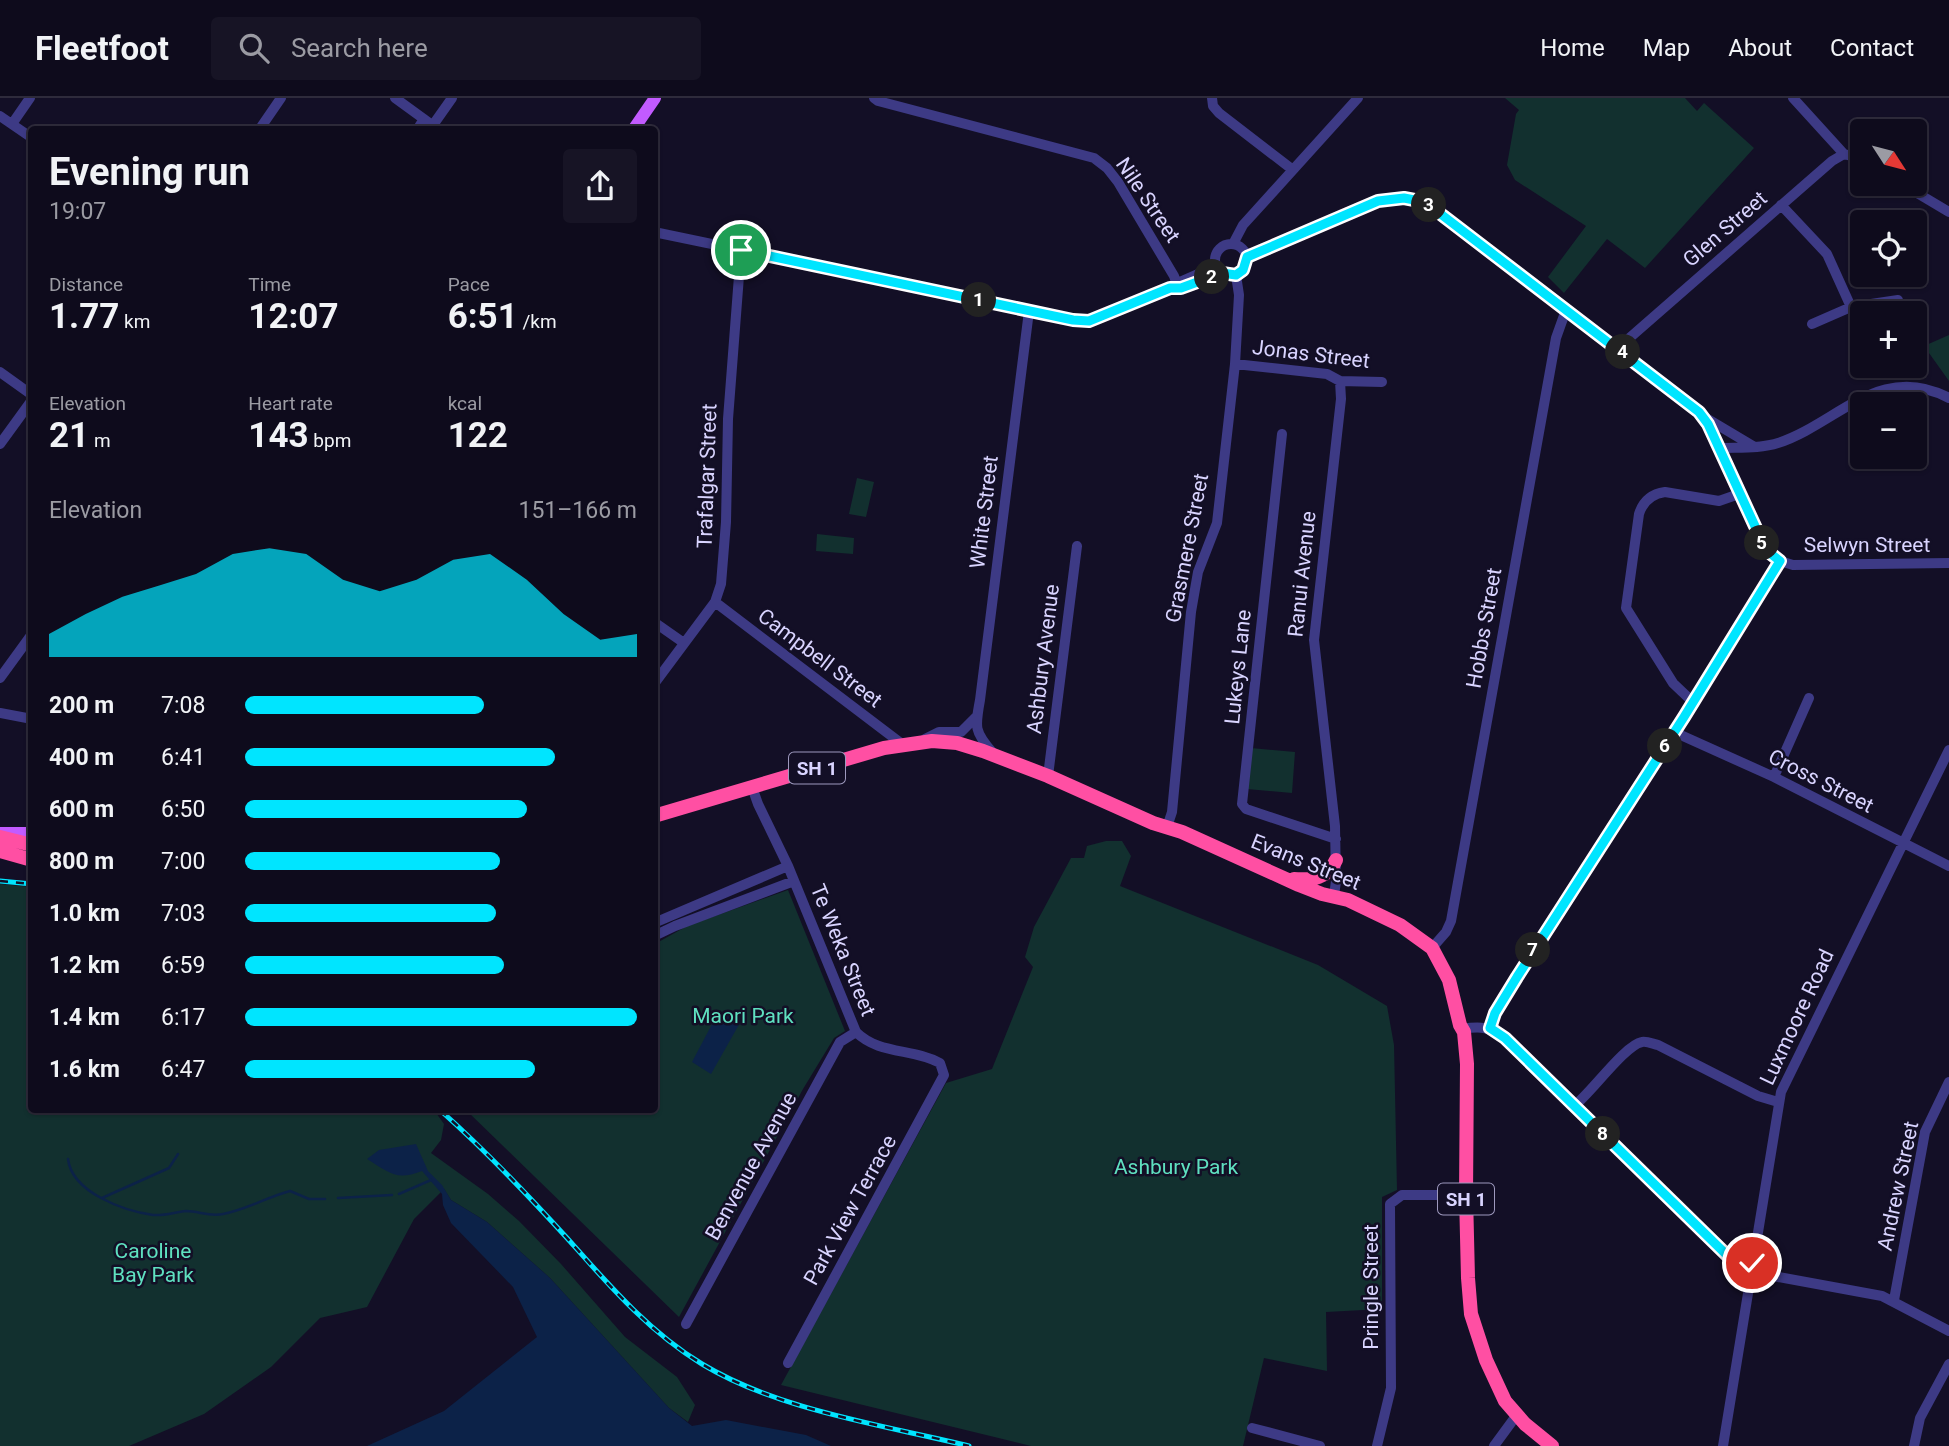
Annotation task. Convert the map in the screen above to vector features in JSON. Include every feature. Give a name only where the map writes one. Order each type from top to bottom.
[{"type":"highway","name":"Evans Street","points":[[658,815],[902,744],[957,743],[1048,776],[1153,823],[1205,841],[1322,894],[1371,910],[1400,925],[1432,948],[1449,980],[1462,1029],[1467,1064],[1466,1195],[1471,1314],[1497,1385],[1516,1416],[1552,1446]]},
{"type":"highway","points":[[0,835],[28,844]]},
{"type":"highway","points":[[0,851],[28,859]]},
{"type":"highway","points":[[1289,878],[1307,880],[1323,877],[1336,860]]},
{"type":"main road","points":[[636,126],[655,98]]},
{"type":"main road","points":[[0,835],[28,833]]},
{"type":"street","points":[[12,124],[30,98]]},
{"type":"street","points":[[262,126],[281,98]]},
{"type":"street","points":[[395,98],[432,125],[452,98]]},
{"type":"street","name":"Nile Street","points":[[874,98],[1094,158],[1107,168],[1118,182],[1174,276],[1173,285]]},
{"type":"street","points":[[1212,98],[1213,106],[1219,113],[1293,170]]},
{"type":"street","points":[[1233,244],[1243,225],[1358,98]]},
{"type":"street","points":[[1793,98],[1844,154],[1850,156]]},
{"type":"street","points":[[0,116],[28,135]]},
{"type":"street","name":"Glen Street","points":[[1618,348],[1832,161],[1844,154]]},
{"type":"street","points":[[1922,196],[1949,212]]},
{"type":"street","name":"Selwyn Street","points":[[1247,257],[1378,201],[1404,198],[1425,202],[1618,348],[1704,417],[1766,550],[1780,561],[1793,565],[1949,564]]},
{"type":"street","points":[[1781,205],[1826,254],[1850,305]]},
{"type":"street","points":[[658,233],[1028,311],[1089,321],[1173,285],[1219,269],[1236,275],[1243,270],[1247,257],[1242,248],[1233,244],[1219,250],[1216,255],[1219,269]]},
{"type":"street","name":"Trafalgar Street","points":[[658,679],[715,603],[721,584],[728,419],[741,250]]},
{"type":"street","name":"Grasmere Street","points":[[1167,827],[1172,812],[1191,612],[1198,572],[1217,523],[1235,364],[1239,295],[1236,275]]},
{"type":"street","points":[[1891,301],[1898,300]]},
{"type":"street","points":[[1812,324],[1850,307]]},
{"type":"street","name":"Hobbs Street","points":[[1432,948],[1446,932],[1451,921],[1556,338],[1566,310]]},
{"type":"street","name":"White Street","points":[[976,717],[981,700],[1028,311]]},
{"type":"street","name":"Jonas Street","points":[[1235,364],[1327,374],[1340,381],[1382,382]]},
{"type":"street","points":[[0,372],[28,392]]},
{"type":"street","name":"Ranui Avenue","points":[[1334,896],[1336,839],[1314,640],[1341,399],[1340,381]]},
{"type":"street","points":[[1718,448],[1776,444],[1854,402],[1885,390],[1899,387],[1922,389],[1949,398]]},
{"type":"street","points":[[0,444],[28,406]]},
{"type":"street","points":[[1704,417],[1754,446]]},
{"type":"street","name":"Lukeys Lane","points":[[1282,434],[1242,804],[1246,809],[1336,839]]},
{"type":"street","points":[[1693,702],[1673,683],[1626,608],[1639,514],[1645,501],[1657,493],[1674,493],[1719,501],[1739,494]]},
{"type":"street","name":"Ashbury Avenue","points":[[1048,776],[1077,546]]},
{"type":"street","points":[[1490,1028],[1495,1013],[1517,977],[1780,561]]},
{"type":"street","name":"Campbell Street","points":[[715,603],[902,744]]},
{"type":"street","points":[[658,625],[684,643]]},
{"type":"street","points":[[0,678],[28,640]]},
{"type":"street","points":[[1774,778],[1809,698]]},
{"type":"street","points":[[0,713],[28,718]]},
{"type":"street","points":[[920,742],[939,732],[961,732],[976,717]]},
{"type":"street","points":[[976,717],[979,736],[995,755]]},
{"type":"street","name":"Cross Street","points":[[1674,732],[1774,778],[1949,866]]},
{"type":"street","name":"Luxmoore Road","points":[[1723,1446],[1779,1102],[1792,1066],[1949,750]]},
{"type":"street","name":"Te Weka Street","points":[[752,787],[788,866],[856,1032],[881,1047],[929,1056],[940,1063],[944,1075]]},
{"type":"street","points":[[658,920],[788,866]]},
{"type":"street","points":[[658,934],[794,881]]},
{"type":"street","points":[[1462,1029],[1479,1026],[1490,1028],[1505,1038],[1737,1265],[1751,1272],[1882,1296],[1949,1331]]},
{"type":"street","name":"Benvenue Avenue","points":[[686,1324],[840,1042],[856,1032]]},
{"type":"street","points":[[1574,1106],[1630,1048],[1642,1042],[1658,1045],[1758,1096],[1779,1102]]},
{"type":"street","name":"Park View Terrace","points":[[788,1363],[944,1075]]},
{"type":"street","name":"Andrew Street","points":[[1894,1300],[1925,1132],[1949,1082]]},
{"type":"street","name":"Pringle Street","points":[[1377,1446],[1391,1388],[1390,1205],[1402,1195],[1466,1195]]},
{"type":"street","points":[[1914,1446],[1920,1418],[1949,1364]]},
{"type":"street","points":[[1494,1446],[1516,1416]]},
{"type":"street","points":[[1252,1428],[1320,1446]]},
{"type":"green space","points":[[1505,98],[1685,98],[1697,111],[1704,103],[1754,148],[1645,268],[1607,239],[1564,293],[1548,277],[1586,226],[1515,180],[1507,165],[1519,110]]},
{"type":"green space","points":[[1949,335],[1949,381],[1927,350],[1927,345]]},
{"type":"green space","points":[[857,478],[874,482],[866,517],[849,514]]},
{"type":"green space","points":[[817,534],[854,538],[853,554],[816,551]]},
{"type":"green space","points":[[1251,748],[1295,752],[1292,793],[1247,789]]},
{"type":"green space","name":"Ashbury Park","points":[[1106,841],[1122,841],[1131,856],[1120,886],[1318,965],[1387,1006],[1394,1045],[1397,1190],[1382,1197],[1382,1309],[1326,1312],[1327,1371],[1264,1358],[1243,1446],[1031,1446],[781,1385],[946,1083],[992,1069],[1033,967],[1025,957],[1034,927],[1071,858],[1084,858],[1087,846]]},
{"type":"green space","name":"Caroline Bay Park","points":[[0,884],[28,887],[28,1113],[436,1113],[444,1124],[441,1140],[431,1153],[488,1194],[519,1221],[625,1337],[677,1377],[695,1405],[688,1422],[669,1408],[550,1278],[487,1222],[451,1200],[444,1189],[414,1219],[367,1307],[320,1318],[271,1367],[204,1414],[129,1446],[0,1446]]},
{"type":"green space","name":"Maori Park","points":[[788,890],[845,1031],[834,1038],[803,1089],[679,1317],[469,1113],[658,1113],[658,942],[687,926]]},
{"type":"water","points":[[719,1011],[741,1021],[711,1074],[692,1062]]},
{"type":"water","points":[[416,1144],[428,1171],[442,1185],[451,1200],[487,1222],[550,1278],[669,1408],[692,1426],[726,1420],[806,1435],[831,1446],[367,1446],[444,1411],[537,1337],[513,1287],[451,1223],[443,1205],[442,1194],[422,1171],[406,1175],[393,1174],[367,1159],[379,1150]]},
{"type":"waterway","points":[[102,1198],[169,1168],[178,1154]]},
{"type":"waterway","points":[[68,1159],[79,1182],[89,1191],[128,1209],[153,1215],[186,1211],[223,1214],[290,1191],[309,1199],[325,1199]]},
{"type":"waterway","points":[[399,1194],[431,1180]]},
{"type":"waterway","points":[[338,1198],[392,1195]]},
{"type":"railway","points":[[0,881],[28,884]]},
{"type":"railway","points":[[443,1113],[521,1188],[646,1322],[702,1364],[732,1380],[797,1405],[969,1446]]},
{"type":"route","points":[[741,250],[1073,320],[1089,321],[1170,288],[1181,288],[1222,273],[1236,275],[1246,266],[1247,257],[1378,201],[1404,198],[1425,202],[1618,348],[1704,417],[1756,532],[1766,550],[1780,561],[1684,717],[1517,977],[1495,1013],[1490,1028],[1505,1038],[1737,1265],[1751,1272],[1752,1263]]}]
